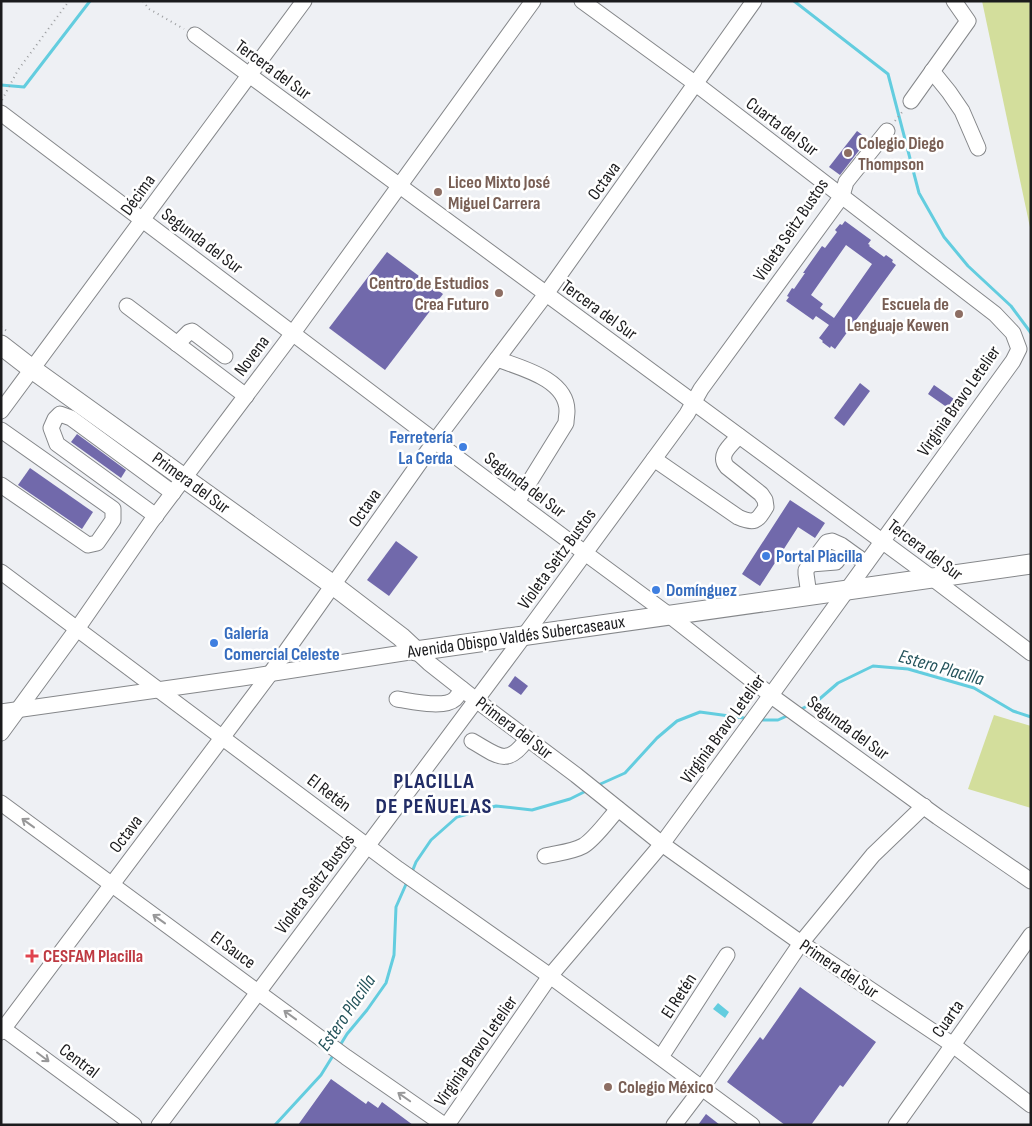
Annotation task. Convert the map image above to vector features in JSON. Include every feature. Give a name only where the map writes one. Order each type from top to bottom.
[{"type":"main road","name":"Primera del Sur","points":[[1,345],[179,486],[333,585],[416,651]]},
{"type":"main road","name":"Avenida Obispo Valdés Subercaseaux","points":[[416,651],[1031,564]]},
{"type":"street","name":"Décima","points":[[1,411],[304,1]]},
{"type":"street","name":"Novena","points":[[1,733],[156,516],[293,333],[534,1]]},
{"type":"street","name":"Cuarta del Sur","points":[[582,1],[696,84],[995,314],[1014,333],[1018,349]]},
{"type":"street","name":"Octava","points":[[2,1029],[270,674],[435,441],[546,294],[754,1]]},
{"type":"street","points":[[911,101],[968,21],[954,1]]},
{"type":"street","name":"Tercera del Sur","points":[[195,35],[1031,653]]},
{"type":"street","points":[[932,71],[962,111],[978,148]]},
{"type":"street","name":"Segunda del Sur","points":[[1,112],[435,441],[670,615],[774,698],[1031,881]]},
{"type":"street","name":"Violeta Seitz Bustos","points":[[159,1125],[687,414],[701,389],[842,196],[846,182],[887,131]]},
{"type":"street","points":[[127,306],[246,396]]},
{"type":"street","points":[[178,344],[192,331],[226,356]]},
{"type":"street","name":"Virginia Bravo Letelier","points":[[445,1125],[550,976],[662,844],[774,698],[846,590],[1013,361],[1018,349]]},
{"type":"street","points":[[497,359],[543,376],[562,394],[568,412],[566,423],[517,502]]},
{"type":"street","points":[[156,516],[57,444],[51,428],[55,419],[60,414],[71,418],[179,486]]},
{"type":"street","points":[[1,430],[113,509],[113,520],[97,543],[88,545],[1,485]]},
{"type":"street","points":[[654,459],[738,517],[752,522],[757,520],[766,507],[764,500],[761,494],[727,467],[723,458],[739,436]]},
{"type":"street","points":[[810,596],[806,570],[827,542],[832,541],[866,563]]},
{"type":"street","name":"El Retén","points":[[1,572],[367,846],[662,1057],[752,1125]]},
{"type":"street","name":"Avenida Obispo Valdés Subercaseaux","points":[[1,712],[270,674],[416,651]]},
{"type":"street","name":"Primera del Sur","points":[[416,651],[476,700],[576,775],[662,844],[801,943],[953,1045],[1031,1105]]},
{"type":"street","points":[[397,699],[436,704],[448,703],[455,699],[462,689]]},
{"type":"street","points":[[472,741],[500,756],[506,756],[511,755],[523,745],[527,738]]},
{"type":"street","name":"El Sauce","points":[[1,804],[346,1057],[445,1125]]},
{"type":"street","points":[[674,1125],[702,1088],[801,943],[873,855],[924,806]]},
{"type":"street","points":[[545,856],[572,850],[589,842],[618,809]]},
{"type":"street","name":"Cuarta","points":[[896,1125],[1031,935]]},
{"type":"street","name":"El Retén","points":[[662,1057],[727,955]]},
{"type":"street","name":"Central","points":[[2,1029],[134,1125]]},
{"type":"path","points":[[1,102],[18,70],[69,1]]},
{"type":"path","points":[[143,1],[149,9],[195,35]]},
{"type":"path","points":[[887,131],[911,101]]},
{"type":"green space","points":[[982,1],[1029,1],[1031,10],[1031,232]]},
{"type":"green space","points":[[994,715],[1031,726],[1031,808],[968,789]]},
{"type":"water","points":[[718,1003],[729,1012],[725,1018],[713,1009]]},
{"type":"building","name":"Colegio Diego Thompson","points":[[857,131],[868,139],[840,175],[829,167]]},
{"type":"building","points":[[845,221],[871,240],[868,244],[869,246],[884,257],[886,255],[896,265],[835,349],[831,346],[830,348],[819,338],[829,325],[816,316],[813,320],[786,301],[792,288],[794,289],[822,246],[825,248],[837,232],[835,230],[840,224],[842,225]],"holes":[[[846,245],[872,264],[834,318],[820,308],[823,304],[811,295]]]},
{"type":"building","points":[[387,252],[443,294],[385,370],[329,328]]},
{"type":"building","points":[[860,383],[870,391],[844,426],[834,418]]},
{"type":"building","points":[[934,385],[964,406],[958,415],[928,394]]},
{"type":"building","points":[[77,434],[126,470],[121,478],[71,442]]},
{"type":"building","points":[[30,468],[93,512],[82,529],[18,485]]},
{"type":"building","name":"Portal Placilla","points":[[790,500],[825,523],[815,538],[798,527],[760,586],[742,574]]},
{"type":"building","points":[[396,541],[418,557],[389,596],[367,580]]},
{"type":"building","points":[[515,676],[528,686],[521,695],[508,686]]},
{"type":"building","points":[[800,987],[876,1042],[843,1087],[840,1085],[811,1125],[785,1125],[727,1082],[760,1037],[763,1040]]},
{"type":"building","points":[[331,1079],[366,1104],[368,1101],[378,1108],[382,1102],[413,1125],[298,1125]]},
{"type":"building","points":[[706,1114],[720,1125],[698,1125]]},
{"type":"waterway","points":[[1,85],[24,87],[90,1]]},
{"type":"waterway","points":[[794,1],[888,74],[919,193],[944,237],[968,266],[1011,306],[1031,333]]},
{"type":"waterway","name":"Estero Placilla","points":[[799,710],[816,702],[838,683],[873,666],[908,669],[974,688],[1013,711],[1031,717]]},
{"type":"waterway","name":"Estero Placilla","points":[[596,786],[625,773],[657,738],[677,721],[700,712],[744,718]]},
{"type":"waterway","name":"Estero Placilla","points":[[763,720],[778,720],[789,715]]},
{"type":"waterway","name":"Estero Placilla","points":[[412,872],[416,862],[431,840],[457,817],[496,806],[532,810],[570,799],[588,790]]},
{"type":"waterway","name":"Estero Placilla","points":[[339,1047],[386,983],[394,955],[396,907],[407,882]]},
{"type":"waterway","name":"Estero Placilla","points":[[275,1125],[321,1075],[334,1054]]},
{"type":"place","name":"Colegio Diego Thompson","points":[[848,153]]},
{"type":"place","name":"Liceo Mixto José Miguel Carrera","points":[[438,192]]},
{"type":"place","name":"Centro de Estudios Crea Futuro","points":[[499,293]]},
{"type":"place","name":"Escuela de Lenguaje Kewen","points":[[959,314]]},
{"type":"place","name":"Ferretería La Cerda","points":[[463,447]]},
{"type":"place","name":"Portal Placilla","points":[[766,556]]},
{"type":"place","name":"Domínguez","points":[[656,590]]},
{"type":"place","name":"Galería Comercial Celeste","points":[[214,643]]},
{"type":"place","name":"CESFAM Placilla","points":[[32,956]]},
{"type":"place","name":"Colegio México","points":[[608,1087]]},
{"type":"district","name":"PLACILLA DE PEÑUELAS","points":[[434,794]]}]
